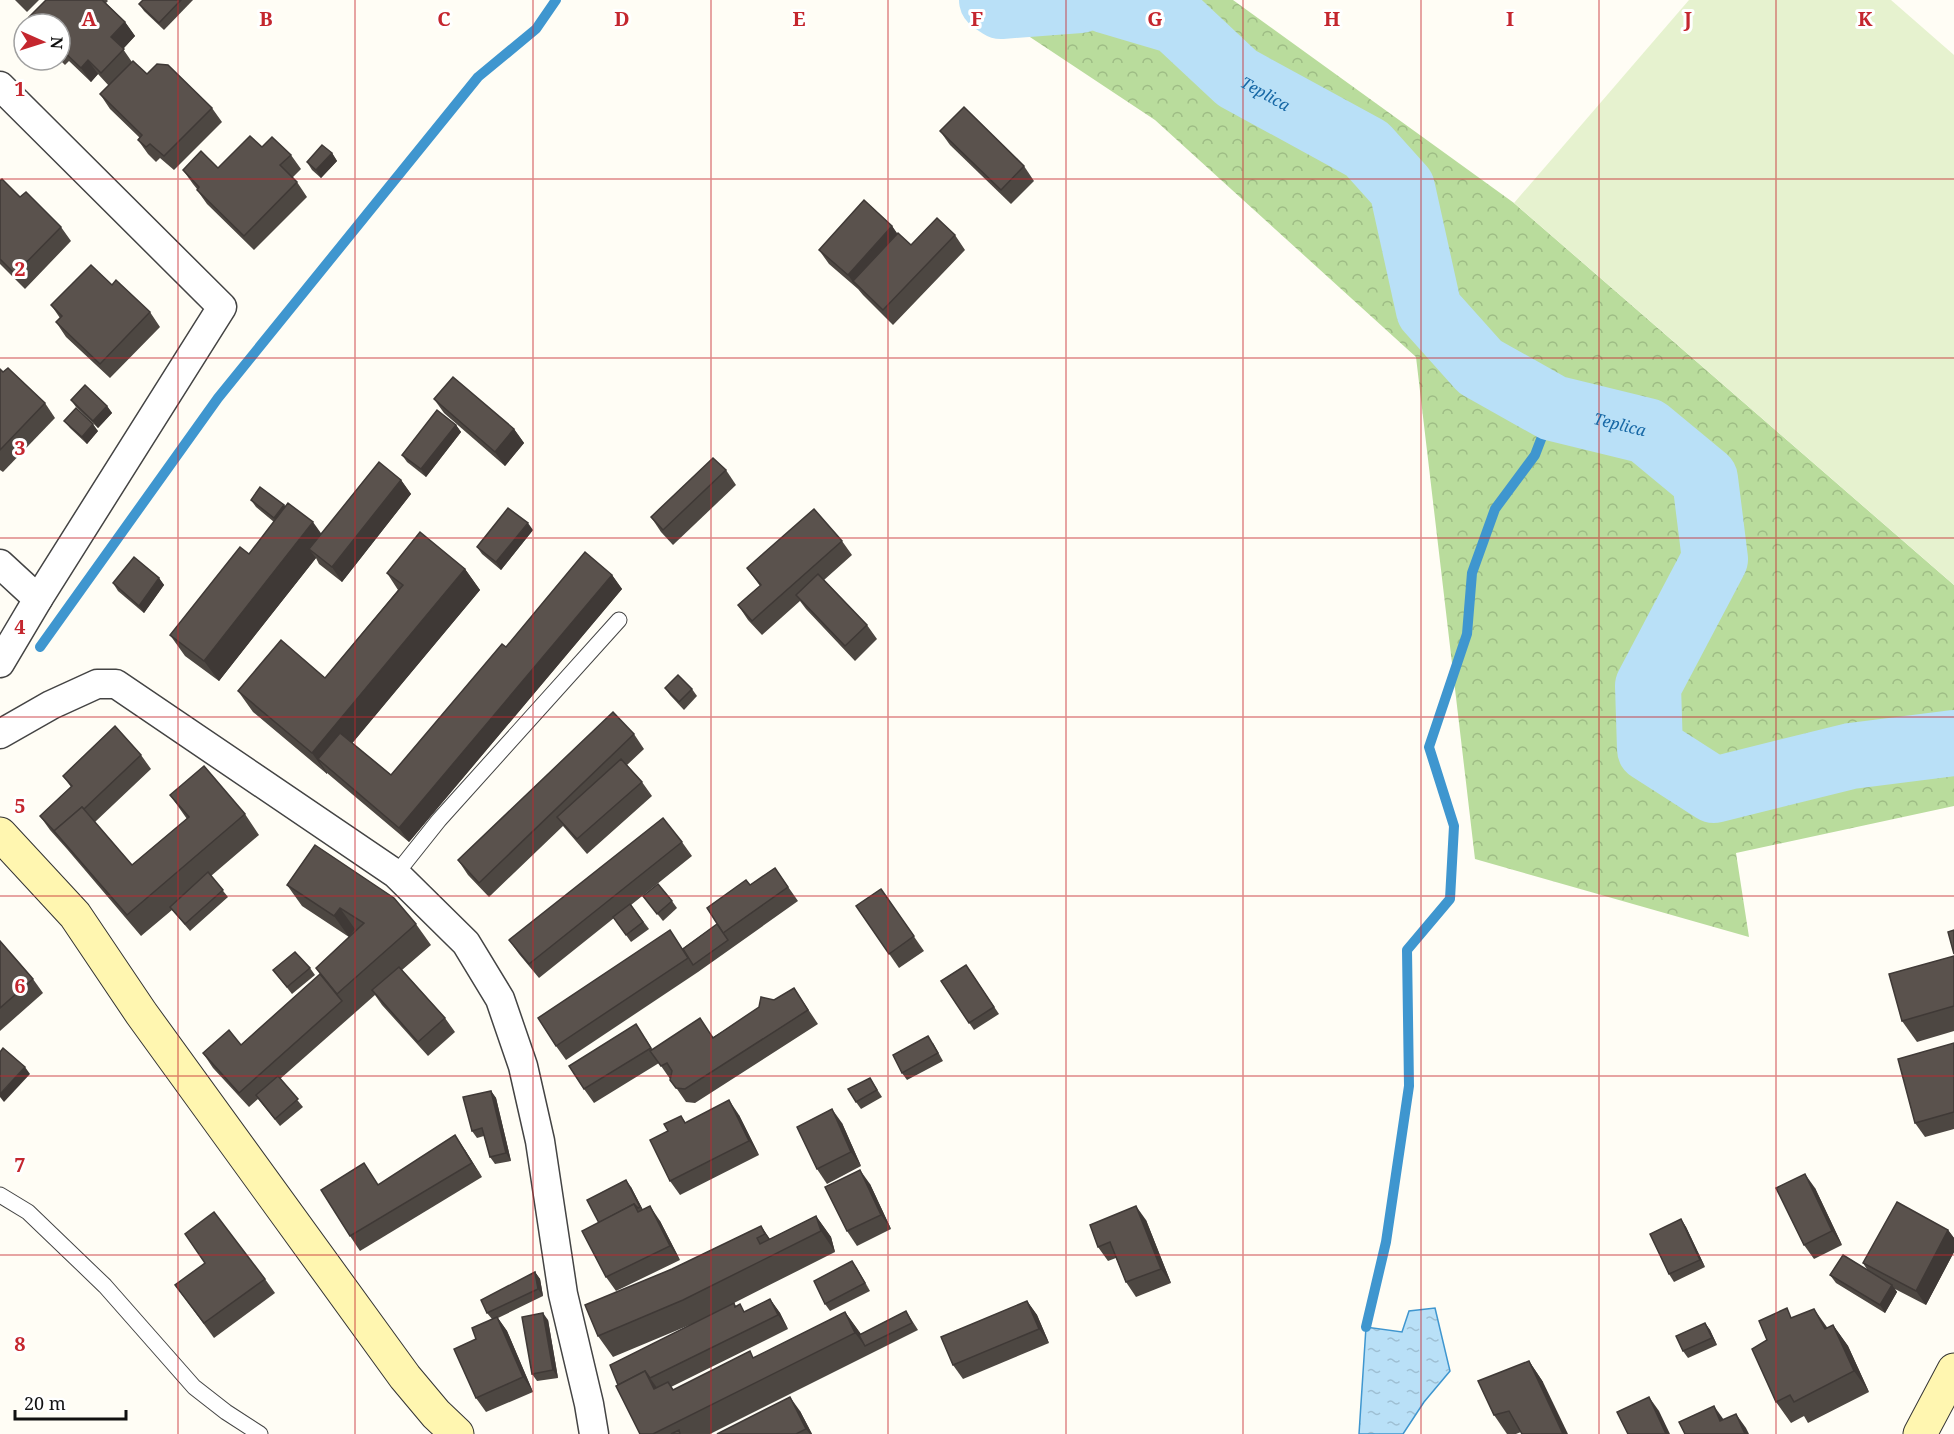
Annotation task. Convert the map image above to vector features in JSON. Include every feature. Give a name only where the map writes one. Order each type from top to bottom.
[{"type":"street","points":[[0,86],[222,307],[0,663]]},
{"type":"street","points":[[0,564],[38,599]]},
{"type":"street","points":[[0,734],[51,705],[97,684],[117,684],[396,874],[466,943],[500,999],[523,1065],[540,1141],[563,1294],[594,1434]]},
{"type":"street","points":[[0,834],[75,915],[141,1013],[398,1368],[436,1414],[457,1434]]},
{"type":"street","points":[[1920,1434],[1954,1370]]},
{"type":"lane","points":[[396,874],[439,820],[619,620]]},
{"type":"lane","points":[[0,1195],[28,1212],[105,1286],[194,1387],[226,1412],[260,1434]]},
{"type":"green space","points":[[974,0],[1233,0],[1514,203],[1954,585],[1954,806],[1736,853],[1749,937],[1475,859],[1416,357],[1155,120]]},
{"type":"green space","points":[[1689,0],[1891,0],[1954,55],[1954,585],[1514,203]]},
{"type":"water","points":[[1435,1308],[1450,1371],[1424,1402],[1403,1434],[1359,1434],[1366,1327],[1402,1332],[1409,1311]]},
{"type":"building","points":[[46,0],[102,0],[125,22],[111,37],[124,49],[101,73],[88,60],[81,68],[72,59],[72,12],[34,12]]},
{"type":"building","points":[[143,0],[181,0],[159,23],[139,4]]},
{"type":"building","points":[[133,61],[147,74],[157,64],[168,65],[212,108],[164,156],[150,144],[146,147],[138,140],[142,135],[100,94]]},
{"type":"building","points":[[964,107],[1024,166],[1001,190],[940,131]]},
{"type":"building","points":[[250,136],[262,147],[272,137],[291,155],[280,165],[297,182],[244,236],[197,190],[199,187],[183,170],[201,151],[218,168]]},
{"type":"building","points":[[322,145],[332,153],[316,170],[307,162]]},
{"type":"building","points":[[2,179],[20,197],[26,192],[61,227],[15,274],[0,259],[0,181]]},
{"type":"building","points":[[864,200],[892,226],[848,275],[819,250]]},
{"type":"building","points":[[937,218],[955,235],[883,310],[853,281],[898,233],[911,245]]},
{"type":"building","points":[[91,265],[112,285],[116,280],[150,312],[100,364],[56,322],[62,316],[51,305]]},
{"type":"building","points":[[8,368],[45,403],[0,450],[0,369],[3,372]]},
{"type":"building","points":[[453,377],[514,429],[495,452],[434,399]]},
{"type":"building","points":[[85,385],[107,406],[93,421],[71,400]]},
{"type":"building","points":[[76,408],[93,424],[82,437],[64,421]]},
{"type":"building","points":[[437,410],[456,425],[421,469],[402,455]]},
{"type":"building","points":[[713,458],[726,470],[663,530],[651,517]]},
{"type":"building","points":[[379,462],[401,480],[332,567],[309,549]]},
{"type":"building","points":[[260,487],[284,505],[274,518],[251,500]]},
{"type":"building","points":[[288,503],[313,522],[204,661],[170,635],[240,547],[249,554]]},
{"type":"building","points":[[508,508],[528,523],[496,562],[477,547]]},
{"type":"building","points":[[814,509],[842,541],[752,621],[738,605],[761,585],[747,568]]},
{"type":"building","points":[[420,532],[465,569],[312,753],[238,691],[281,640],[325,678],[403,585],[387,573]]},
{"type":"building","points":[[585,552],[612,575],[399,828],[318,759],[340,733],[391,775],[502,644],[506,647]]},
{"type":"building","points":[[134,557],[159,578],[139,606],[113,583]]},
{"type":"building","points":[[818,574],[867,625],[845,646],[796,595]]},
{"type":"building","points":[[678,675],[692,689],[679,702],[665,688]]},
{"type":"building","points":[[613,712],[634,734],[479,883],[458,860]]},
{"type":"building","points":[[115,726],[141,755],[84,809],[82,807],[54,831],[40,816],[72,786],[63,776]]},
{"type":"building","points":[[621,759],[642,782],[577,839],[557,817]]},
{"type":"building","points":[[204,766],[245,814],[127,915],[54,831],[82,807],[132,865],[189,817],[170,795]]},
{"type":"building","points":[[663,818],[682,842],[529,964],[509,940]]},
{"type":"building","points":[[315,845],[394,898],[416,924],[337,994],[316,968],[364,923],[340,908],[334,916],[287,885]]},
{"type":"building","points":[[775,868],[788,887],[723,933],[707,908],[746,880],[750,885]]},
{"type":"building","points":[[208,872],[223,890],[185,924],[170,907]]},
{"type":"building","points":[[658,884],[672,901],[657,914],[643,896]]},
{"type":"building","points":[[881,889],[914,936],[889,954],[856,906]]},
{"type":"building","points":[[630,904],[643,922],[626,935],[613,917]]},
{"type":"building","points":[[717,924],[728,940],[693,965],[683,949]]},
{"type":"building","points":[[670,930],[688,958],[556,1046],[538,1018]]},
{"type":"building","points":[[1954,930],[1954,954],[1948,932]]},
{"type":"building","points":[[0,941],[33,979],[0,1008]]},
{"type":"building","points":[[295,952],[310,968],[287,987],[273,970]]},
{"type":"building","points":[[1954,956],[1954,1006],[1902,1021],[1889,974]]},
{"type":"building","points":[[966,965],[994,1007],[969,1023],[941,981]]},
{"type":"building","points":[[399,967],[445,1018],[418,1042],[372,990]]},
{"type":"building","points":[[320,974],[342,1001],[239,1093],[203,1053],[229,1030],[241,1045]]},
{"type":"building","points":[[794,988],[808,1010],[685,1089],[676,1088],[670,1080],[672,1071],[667,1063],[661,1066],[650,1051],[700,1018],[713,1038],[759,1007],[761,997],[774,1000]]},
{"type":"building","points":[[636,1024],[651,1048],[584,1089],[569,1066]]},
{"type":"building","points":[[928,1036],[938,1053],[902,1073],[893,1055]]},
{"type":"building","points":[[1954,1043],[1954,1112],[1915,1123],[1898,1059]]},
{"type":"building","points":[[3,1048],[25,1067],[0,1094],[0,1052]]},
{"type":"building","points":[[278,1076],[298,1099],[275,1119],[256,1095]]},
{"type":"building","points":[[870,1078],[877,1090],[856,1102],[848,1089]]},
{"type":"building","points":[[491,1091],[506,1153],[490,1157],[482,1128],[472,1131],[463,1097]]},
{"type":"building","points":[[729,1100],[749,1141],[670,1181],[650,1140],[668,1131],[664,1124],[681,1116],[685,1123]]},
{"type":"building","points":[[832,1109],[851,1152],[817,1169],[797,1127]]},
{"type":"building","points":[[455,1135],[472,1163],[350,1236],[321,1190],[364,1163],[378,1185]]},
{"type":"building","points":[[860,1170],[881,1215],[847,1231],[825,1187]]},
{"type":"building","points":[[1805,1174],[1832,1231],[1804,1245],[1776,1188]]},
{"type":"building","points":[[626,1180],[640,1207],[634,1204],[599,1223],[587,1200]]},
{"type":"building","points":[[1897,1202],[1948,1230],[1916,1291],[1863,1263]]},
{"type":"building","points":[[634,1204],[638,1212],[650,1206],[670,1246],[606,1277],[582,1231]]},
{"type":"building","points":[[1136,1206],[1161,1269],[1126,1282],[1110,1242],[1098,1247],[1090,1225]]},
{"type":"building","points":[[214,1212],[265,1279],[204,1323],[175,1285],[205,1263],[185,1234]]},
{"type":"building","points":[[816,1216],[821,1231],[683,1300],[598,1336],[585,1305],[672,1269],[761,1226],[765,1234],[757,1238],[760,1244]]},
{"type":"building","points":[[1681,1219],[1700,1260],[1669,1274],[1650,1234]]},
{"type":"building","points":[[1843,1255],[1892,1285],[1880,1305],[1830,1275]]},
{"type":"building","points":[[852,1261],[865,1283],[825,1304],[814,1281]]},
{"type":"building","points":[[535,1272],[538,1289],[487,1313],[481,1300]]},
{"type":"building","points":[[770,1299],[778,1315],[650,1378],[645,1371],[618,1385],[610,1365],[734,1303],[735,1307],[740,1304],[744,1312]]},
{"type":"building","points":[[1027,1301],[1039,1329],[953,1365],[941,1337]]},
{"type":"building","points":[[1787,1308],[1791,1318],[1814,1309],[1825,1329],[1833,1325],[1854,1371],[1794,1402],[1790,1395],[1776,1402],[1752,1349],[1767,1340],[1759,1321]]},
{"type":"building","points":[[906,1311],[912,1323],[865,1346],[859,1335]]},
{"type":"building","points":[[845,1312],[855,1333],[653,1434],[640,1434],[616,1386],[645,1371],[654,1389],[668,1382],[673,1390],[750,1351],[753,1358]]},
{"type":"building","points":[[543,1313],[553,1370],[532,1374],[522,1317]]},
{"type":"building","points":[[497,1317],[523,1377],[476,1398],[454,1349],[476,1339],[472,1328]]},
{"type":"building","points":[[1705,1323],[1712,1338],[1683,1351],[1676,1336]]},
{"type":"building","points":[[1529,1361],[1563,1434],[1522,1434],[1509,1411],[1494,1415],[1478,1381]]},
{"type":"building","points":[[790,1397],[806,1429],[796,1434],[717,1434]]},
{"type":"building","points":[[1649,1397],[1666,1434],[1628,1434],[1617,1412]]},
{"type":"building","points":[[1714,1406],[1720,1421],[1736,1414],[1745,1434],[1685,1434],[1679,1422]]},
{"type":"waterway","points":[[40,647],[218,398],[478,77],[536,29],[556,0]]},
{"type":"waterway","name":"Teplica","points":[[992,0],[1001,6],[1080,0]]},
{"type":"waterway","name":"Teplica","points":[[1105,0],[1176,21],[1237,78],[1367,149],[1402,188],[1429,310],[1480,367],[1553,408],[1647,431],[1705,479],[1715,559],[1648,686],[1650,749],[1714,790],[1851,756],[1954,743]]},
{"type":"waterway","points":[[1366,1327],[1386,1242],[1409,1086],[1407,950],[1450,899],[1454,826],[1429,747],[1467,634],[1472,573],[1495,509],[1535,455],[1553,408]]}]
